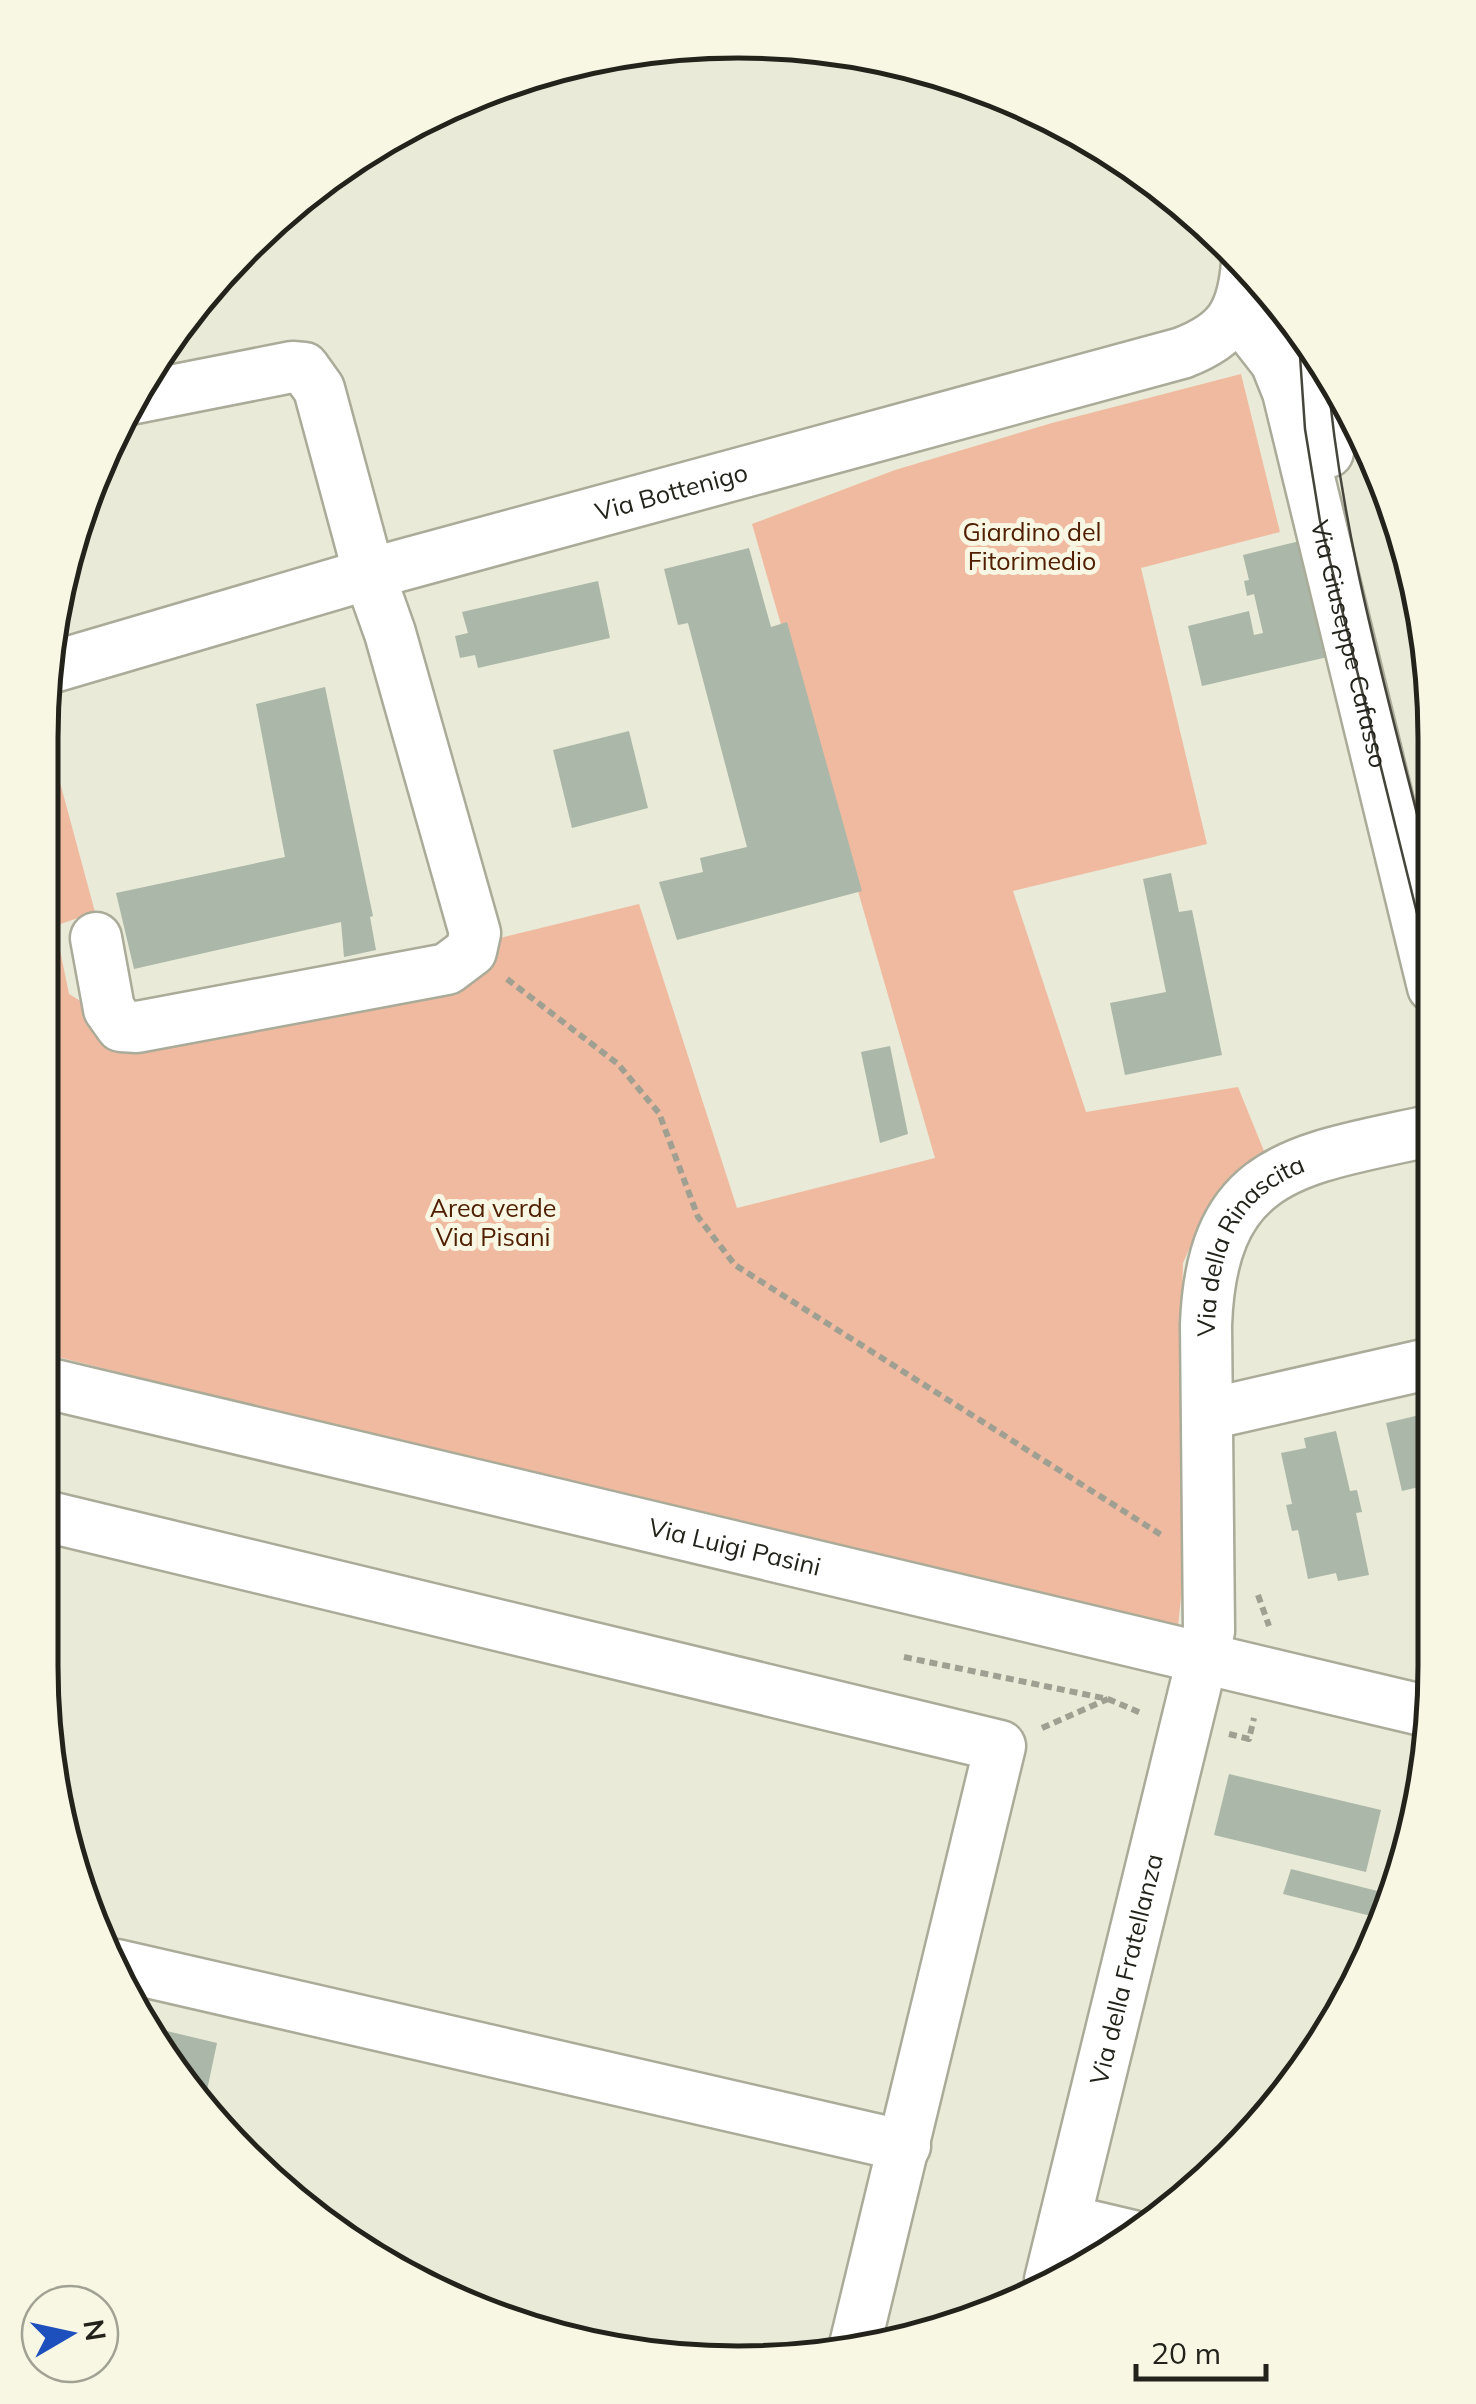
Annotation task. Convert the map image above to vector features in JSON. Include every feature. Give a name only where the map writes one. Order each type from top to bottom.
[{"type":"street","points":[[1237,312],[1243,282]]},
{"type":"street","name":"Via Giuseppe Cafasso","points":[[1237,312],[1282,374],[1418,927]]},
{"type":"street","name":"Via Bottenigo","points":[[62,664],[369,574],[1182,353],[1225,330],[1237,312]]},
{"type":"street","points":[[1296,349],[1311,488]]},
{"type":"street","points":[[96,938],[109,1008],[120,1026],[137,1027],[447,970],[471,951],[475,933],[319,389],[304,368],[292,367],[151,395]]},
{"type":"street","name":"Via Giuseppe Cafasso","points":[[1323,392],[1339,517],[1418,842]]},
{"type":"street","name":"Via della Rinascita","points":[[1376,1143],[1418,1109]]},
{"type":"street","name":"Via della Rinascita","points":[[1203,1657],[1210,1614],[1207,1295],[1216,1251],[1234,1213],[1252,1192],[1286,1168],[1418,1133]]},
{"type":"street","points":[[1209,1414],[1418,1366]]},
{"type":"street","name":"Via Luigi Pasini","points":[[58,1386],[1417,1709]]},
{"type":"street","points":[[58,1520],[1000,1746],[857,2335]]},
{"type":"street","name":"Via della Fratellanza","points":[[1053,2269],[1203,1657]]},
{"type":"street","points":[[129,1969],[905,2146]]},
{"type":"street","points":[[1065,2220],[1116,2232]]},
{"type":"path","points":[[471,951],[618,1064],[659,1113],[698,1218],[735,1265],[1177,1544]]},
{"type":"path","points":[[904,1657],[1108,1699],[1146,1714]]},
{"type":"path","points":[[1000,1746],[1108,1699]]},
{"type":"path","points":[[1214,1730],[1250,1739],[1258,1700]]},
{"type":"green space","name":"Area verde Via Pisani","points":[[1241,374],[1280,532],[1141,568],[1207,844],[1013,891],[1086,1112],[1238,1087],[1266,1156],[1207,1208],[1183,1263],[1180,1375],[1189,1518],[1177,1637],[58,1357],[58,941],[69,994],[100,1013],[426,996],[500,938],[639,904],[737,1208],[935,1158],[752,524],[895,470],[1052,423]]},
{"type":"green space","name":"Area verde Via Pisani","points":[[58,775],[95,912],[58,925]]},
{"type":"building","points":[[1304,540],[1332,656],[1202,686],[1188,626],[1249,611],[1254,635],[1263,633],[1254,594],[1247,596],[1244,581],[1249,580],[1243,555]]},
{"type":"building","points":[[749,548],[771,627],[787,622],[862,891],[677,940],[659,882],[703,872],[700,858],[747,847],[688,623],[678,625],[664,569]]},
{"type":"building","points":[[598,581],[610,638],[478,668],[475,655],[460,658],[455,636],[468,633],[462,612]]},
{"type":"building","points":[[325,687],[373,916],[370,917],[376,950],[344,957],[341,922],[134,969],[116,893],[285,857],[256,704]]},
{"type":"building","points":[[629,731],[648,808],[572,828],[553,750]]},
{"type":"building","points":[[1171,873],[1179,912],[1192,910],[1222,1055],[1125,1075],[1110,1003],[1166,992],[1143,879]]},
{"type":"building","points":[[890,1046],[908,1134],[880,1143],[861,1052]]},
{"type":"building","points":[[1418,1415],[1418,1487],[1402,1491],[1386,1423]]},
{"type":"building","points":[[1336,1431],[1350,1491],[1357,1490],[1362,1512],[1356,1513],[1369,1575],[1338,1581],[1336,1573],[1308,1579],[1298,1530],[1292,1531],[1286,1505],[1292,1504],[1281,1453],[1306,1448],[1304,1438]]},
{"type":"building","points":[[1229,1774],[1381,1810],[1366,1872],[1214,1835]]},
{"type":"building","points":[[1291,1869],[1380,1892],[1371,1916],[1283,1894]]},
{"type":"building","points":[[164,2030],[217,2043],[207,2091]]},
{"type":"tram line","points":[[1300,354],[1305,429],[1320,521],[1418,917]]},
{"type":"tram line","points":[[1331,406],[1356,563],[1418,818]]},
{"type":"park label","name":"Giardino del Fitorimedio","points":[[1032,546]]}]
